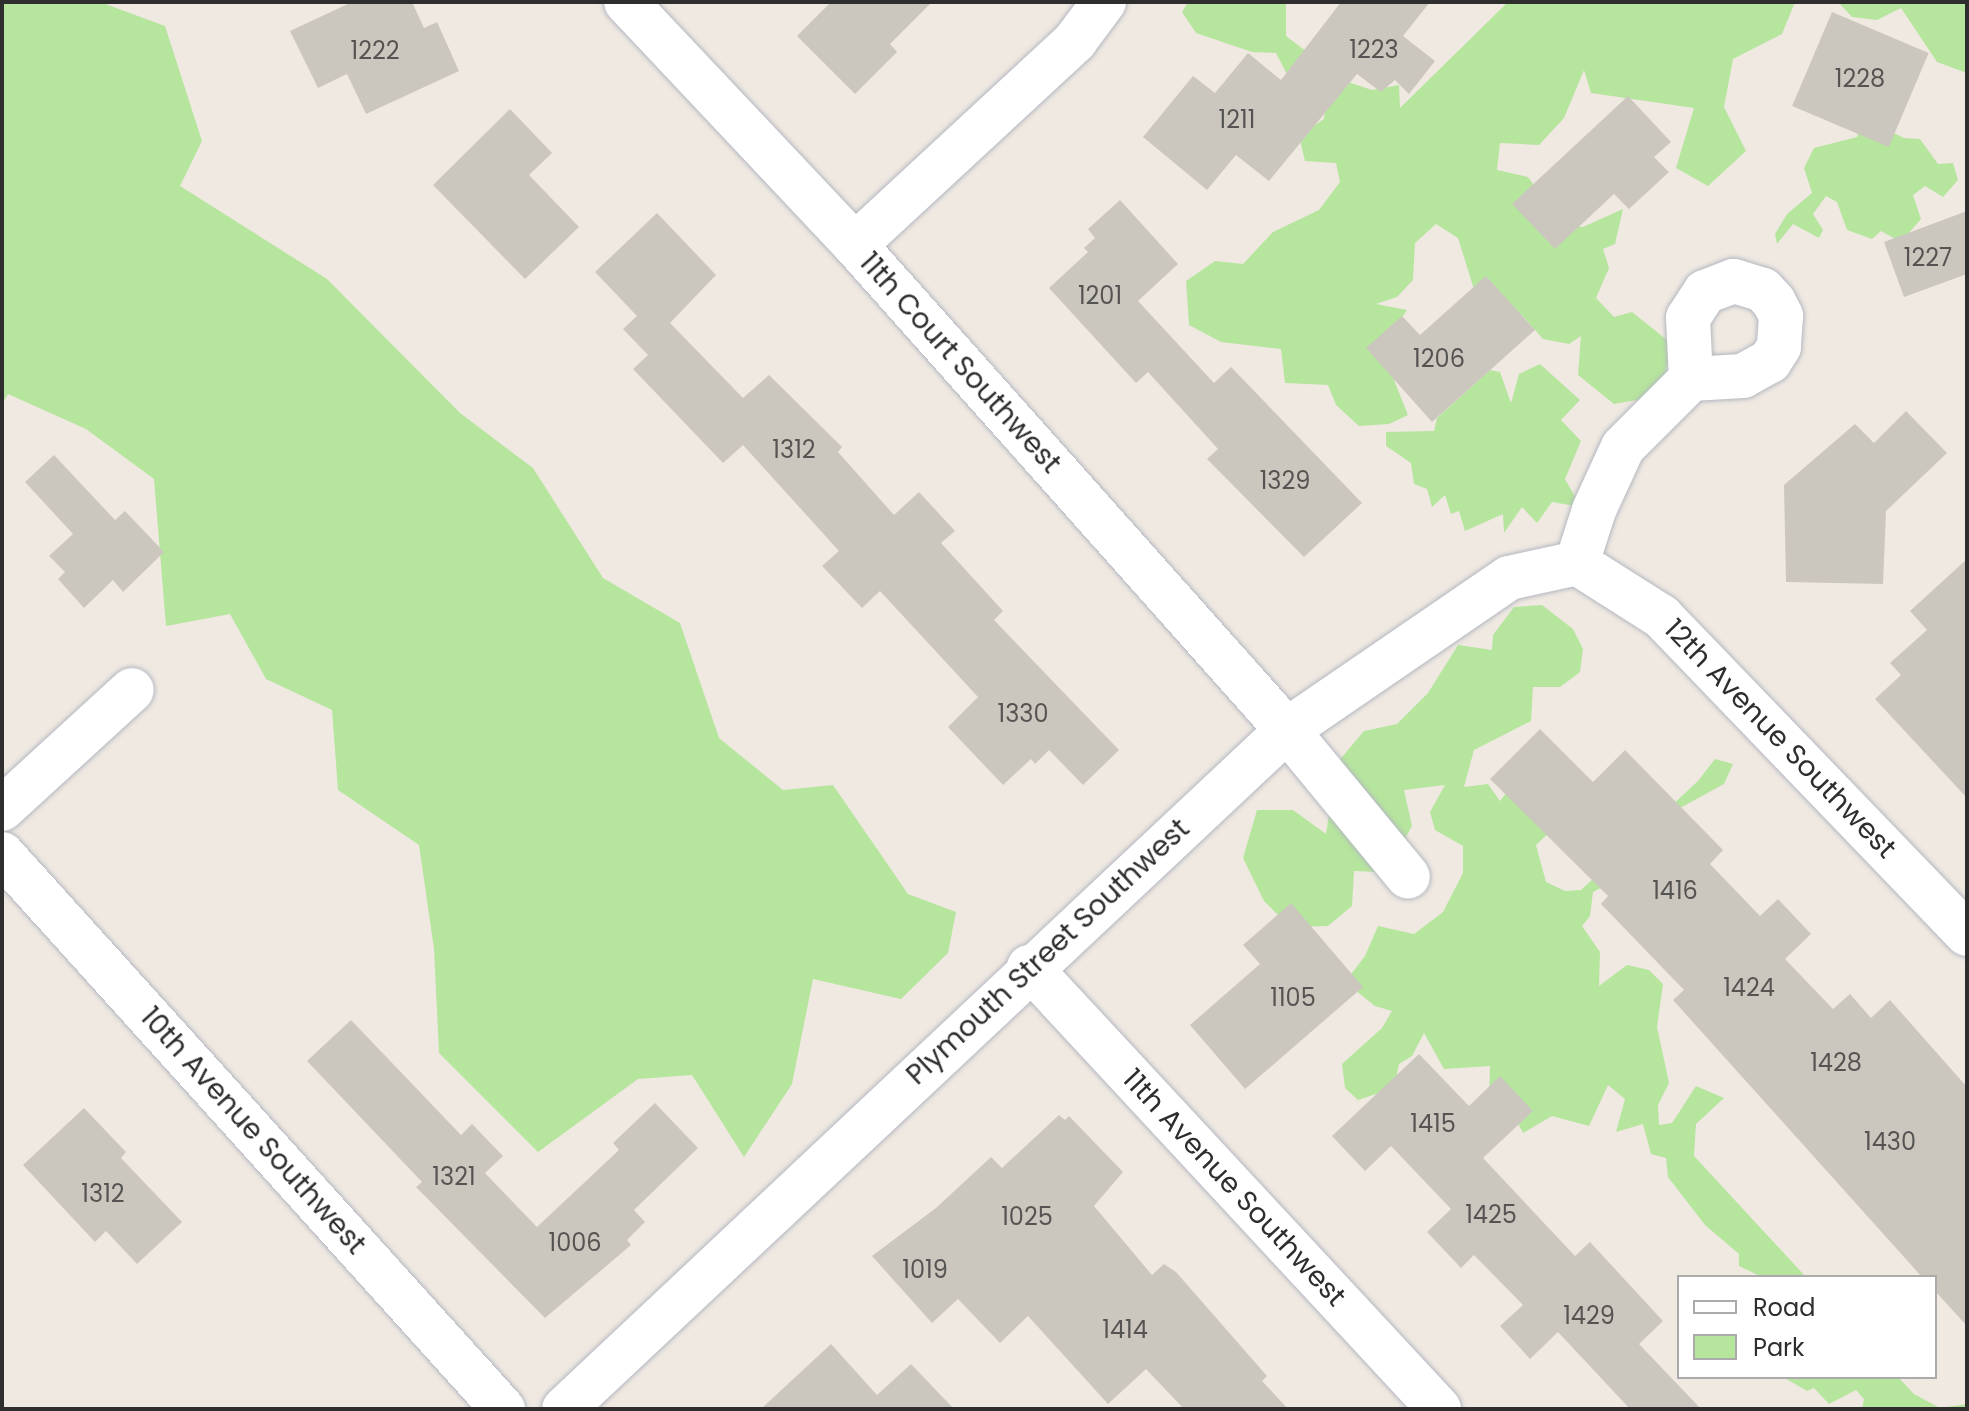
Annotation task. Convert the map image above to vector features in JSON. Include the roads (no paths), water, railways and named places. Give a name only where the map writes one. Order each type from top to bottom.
[{"type":"street","name":"11th Court Southwest","points":[[626,2],[855,245],[1287,730]]},
{"type":"street","points":[[855,245],[1075,41],[1104,2]]},
{"type":"street","points":[[1577,563],[1594,510],[1623,447],[1691,379]]},
{"type":"street","name":"Plymouth Street Southwest","points":[[564,1409],[1029,967],[1287,730],[1509,578],[1577,563]]},
{"type":"street","name":"12th Avenue Southwest","points":[[1577,563],[1662,617],[1967,934]]},
{"type":"street","points":[[2,809],[132,690]]},
{"type":"street","points":[[1287,730],[1408,877]]},
{"type":"street","name":"10th Avenue Southwest","points":[[2,854],[503,1409]]},
{"type":"street","name":"11th Avenue Southwest","points":[[1029,967],[1439,1409]]}]
